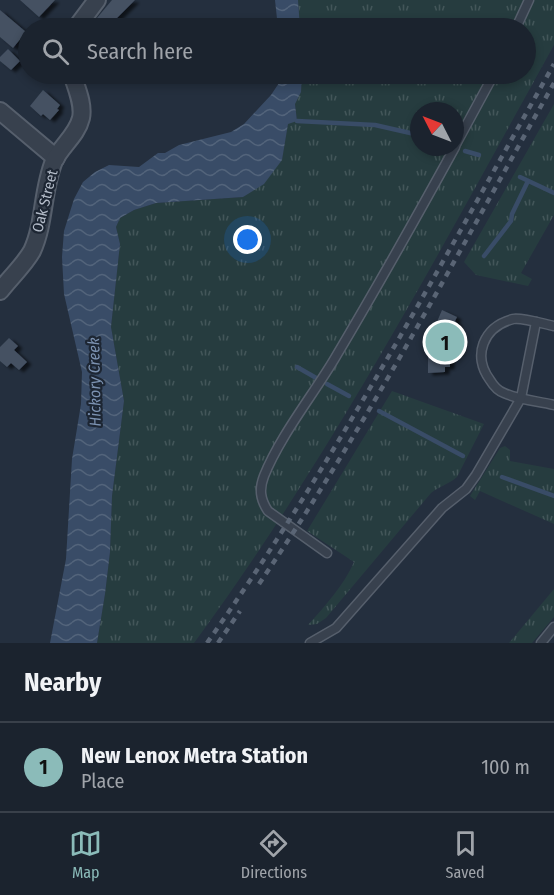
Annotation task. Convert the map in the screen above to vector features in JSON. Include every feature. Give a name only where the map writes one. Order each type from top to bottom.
[{"type":"street","points":[[82,18],[97,0]]},
{"type":"street","name":"Oak Street","points":[[0,291],[32,251],[48,178],[56,158],[81,119],[82,107],[75,84]]},
{"type":"street","points":[[0,111],[56,158]]},
{"type":"lane","points":[[521,18],[529,0]]},
{"type":"lane","points":[[464,130],[489,84]]},
{"type":"lane","points":[[327,553],[268,510],[262,502],[261,489],[264,476],[294,422],[335,358],[450,156]]},
{"type":"lane","points":[[554,326],[515,318],[498,324],[487,334],[481,347],[484,373],[502,393],[554,405]]},
{"type":"lane","points":[[310,643],[336,628],[442,508],[466,489],[520,398],[536,322]]},
{"type":"lane","points":[[541,643],[554,627]]},
{"type":"green space","points":[[298,0],[554,0],[554,45],[536,77],[536,18],[299,18]]},
{"type":"green space","points":[[301,84],[532,84],[427,274],[339,425],[293,499],[194,643],[97,643],[110,552],[112,496],[124,401],[111,327],[120,244],[116,227],[120,218],[134,210],[156,203],[243,197],[282,159],[288,123],[297,121],[295,103],[301,91]]},
{"type":"green space","points":[[554,104],[554,215],[521,273],[532,279],[528,286],[476,275],[464,262]]},
{"type":"green space","points":[[392,391],[484,424],[457,477],[431,493],[326,618],[317,624],[308,625],[340,587],[354,562],[307,531]]},
{"type":"green space","points":[[505,446],[510,450],[510,461],[554,469],[554,524],[480,491],[475,500],[470,496],[500,448]]},
{"type":"green space","points":[[554,589],[554,617],[532,643],[509,643]]},
{"type":"water","points":[[275,0],[298,0],[299,18],[277,18]]},
{"type":"water","name":"Hickory Creek","points":[[278,84],[301,84],[301,92],[295,104],[297,121],[288,124],[282,160],[264,184],[243,197],[156,203],[134,210],[120,218],[116,227],[120,244],[111,327],[124,401],[112,496],[110,552],[105,594],[97,643],[50,643],[66,559],[72,459],[81,404],[82,372],[64,294],[62,257],[64,231],[74,199],[83,182],[95,172],[109,165],[139,167],[158,153],[165,153],[179,145],[231,132],[244,124]]},
{"type":"building","points":[[20,0],[55,0],[39,17]]},
{"type":"building","points":[[112,0],[135,0],[117,18],[97,18]]},
{"type":"building","points":[[0,10],[18,25],[18,42],[13,48],[0,37]]},
{"type":"building","points":[[8,49],[18,59],[18,63],[11,70],[0,61],[0,57]]},
{"type":"building","points":[[43,90],[60,105],[57,109],[59,110],[50,120],[43,114],[41,116],[30,106]]},
{"type":"building","points":[[442,310],[457,317],[455,321],[458,324],[454,334],[459,335],[461,340],[459,352],[456,352],[455,356],[450,356],[450,367],[445,367],[445,372],[428,373],[428,343]]},
{"type":"building","points":[[9,338],[18,346],[14,350],[27,362],[19,370],[11,363],[7,367],[0,361],[0,347]]},
{"type":"waterway","points":[[297,121],[375,125],[410,133]]},
{"type":"waterway","points":[[465,151],[479,155]]},
{"type":"waterway","points":[[520,177],[554,193]]},
{"type":"waterway","points":[[484,256],[511,221],[512,214],[528,181]]},
{"type":"waterway","points":[[297,367],[318,379]]},
{"type":"waterway","points":[[327,384],[349,396]]},
{"type":"waterway","points":[[379,411],[463,456]]},
{"type":"waterway","points":[[502,477],[554,496]]},
{"type":"railway","points":[[207,643],[255,573],[345,431],[554,64]]},
{"type":"railway","points":[[259,584],[338,462],[448,273],[554,83]]},
{"type":"railway","points":[[218,643],[240,611]]},
{"type":"place","name":"New Lenox Metra Station","points":[[445,342]]}]
